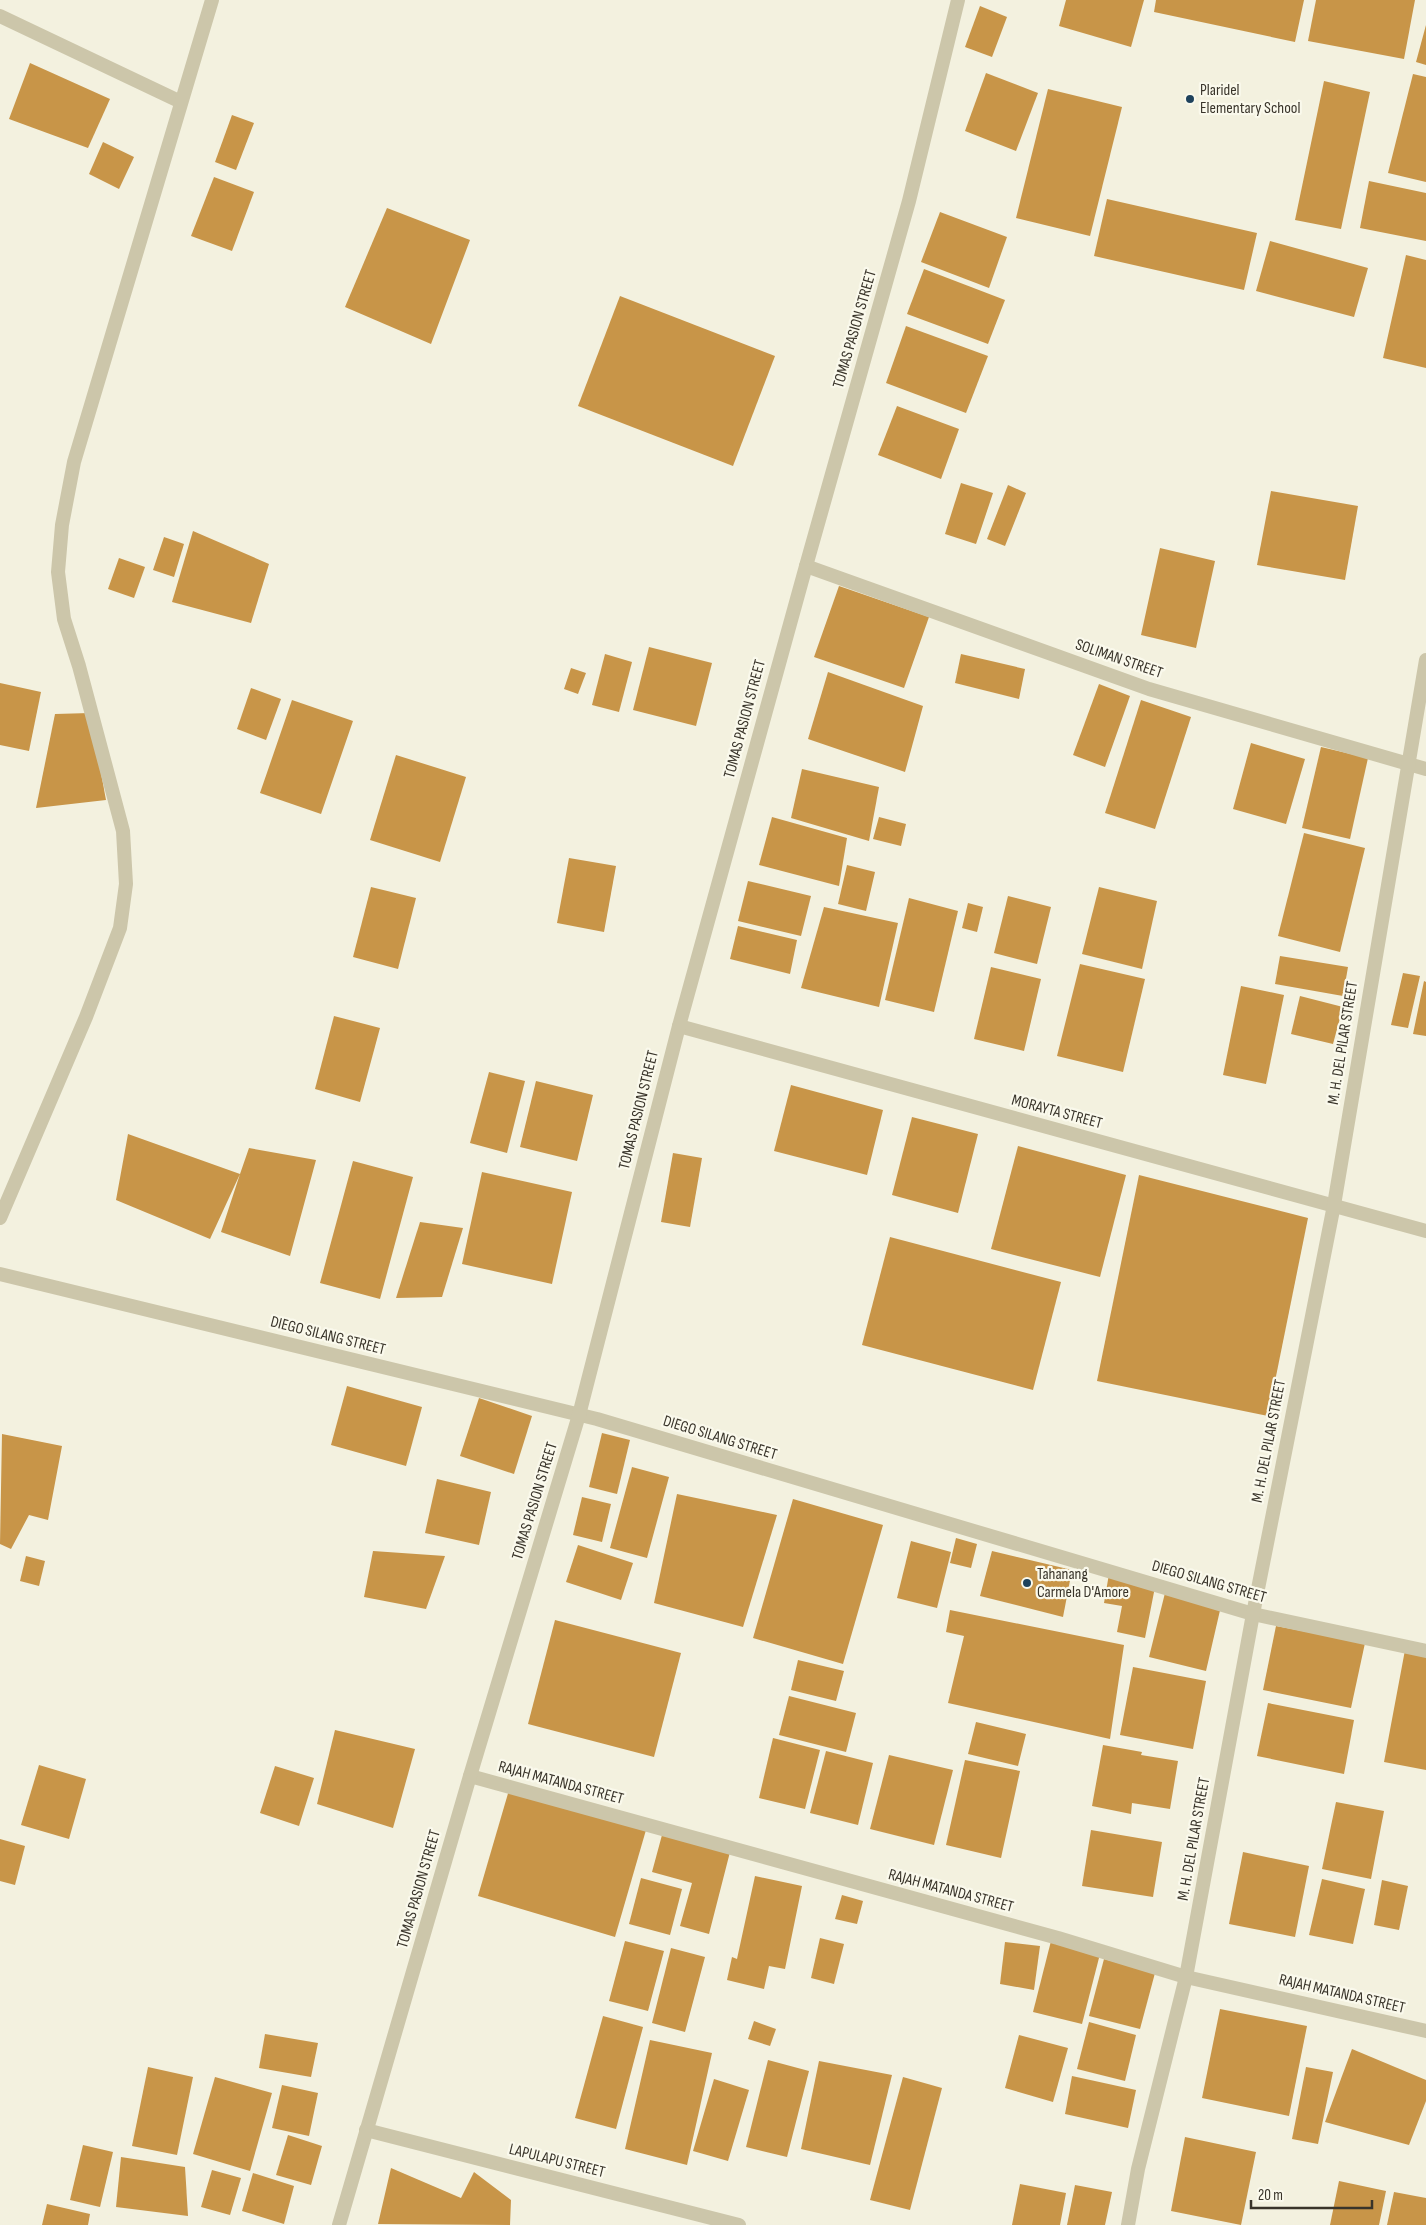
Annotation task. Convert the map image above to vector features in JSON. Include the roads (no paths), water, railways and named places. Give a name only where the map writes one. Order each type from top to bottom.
[{"type":"street","points":[[0,1218],[86,1017],[120,928],[126,884],[123,831],[79,666],[64,619],[58,572],[62,525],[74,462],[212,0]]},
{"type":"street","name":"TOMAS PASION STREET","points":[[339,2225],[470,1776],[579,1415],[679,1026],[909,201],[958,0]]},
{"type":"street","points":[[0,16],[181,102]]},
{"type":"street","name":"SOLIMAN STREET","points":[[806,566],[1149,689],[1426,769]]},
{"type":"street","name":"M. H. DEL PILAR STREET","points":[[1128,2225],[1138,2168],[1186,1977],[1253,1614],[1334,1205],[1426,660]]},
{"type":"street","name":"MORAYTA STREET","points":[[679,1026],[1426,1231]]},
{"type":"street","name":"DIEGO SILANG STREET","points":[[0,1274],[579,1415],[1253,1614],[1426,1651]]},
{"type":"street","name":"RAJAH MATANDA STREET","points":[[470,1776],[1058,1938],[1186,1977],[1426,2031]]},
{"type":"street","name":"LAPULAPU STREET","points":[[366,2130],[739,2225]]},
{"type":"place","name":"Plaridel Elementary School","points":[[1190,99]]},
{"type":"place","name":"Tahanang Carmela D'Amore","points":[[1027,1583]]}]
